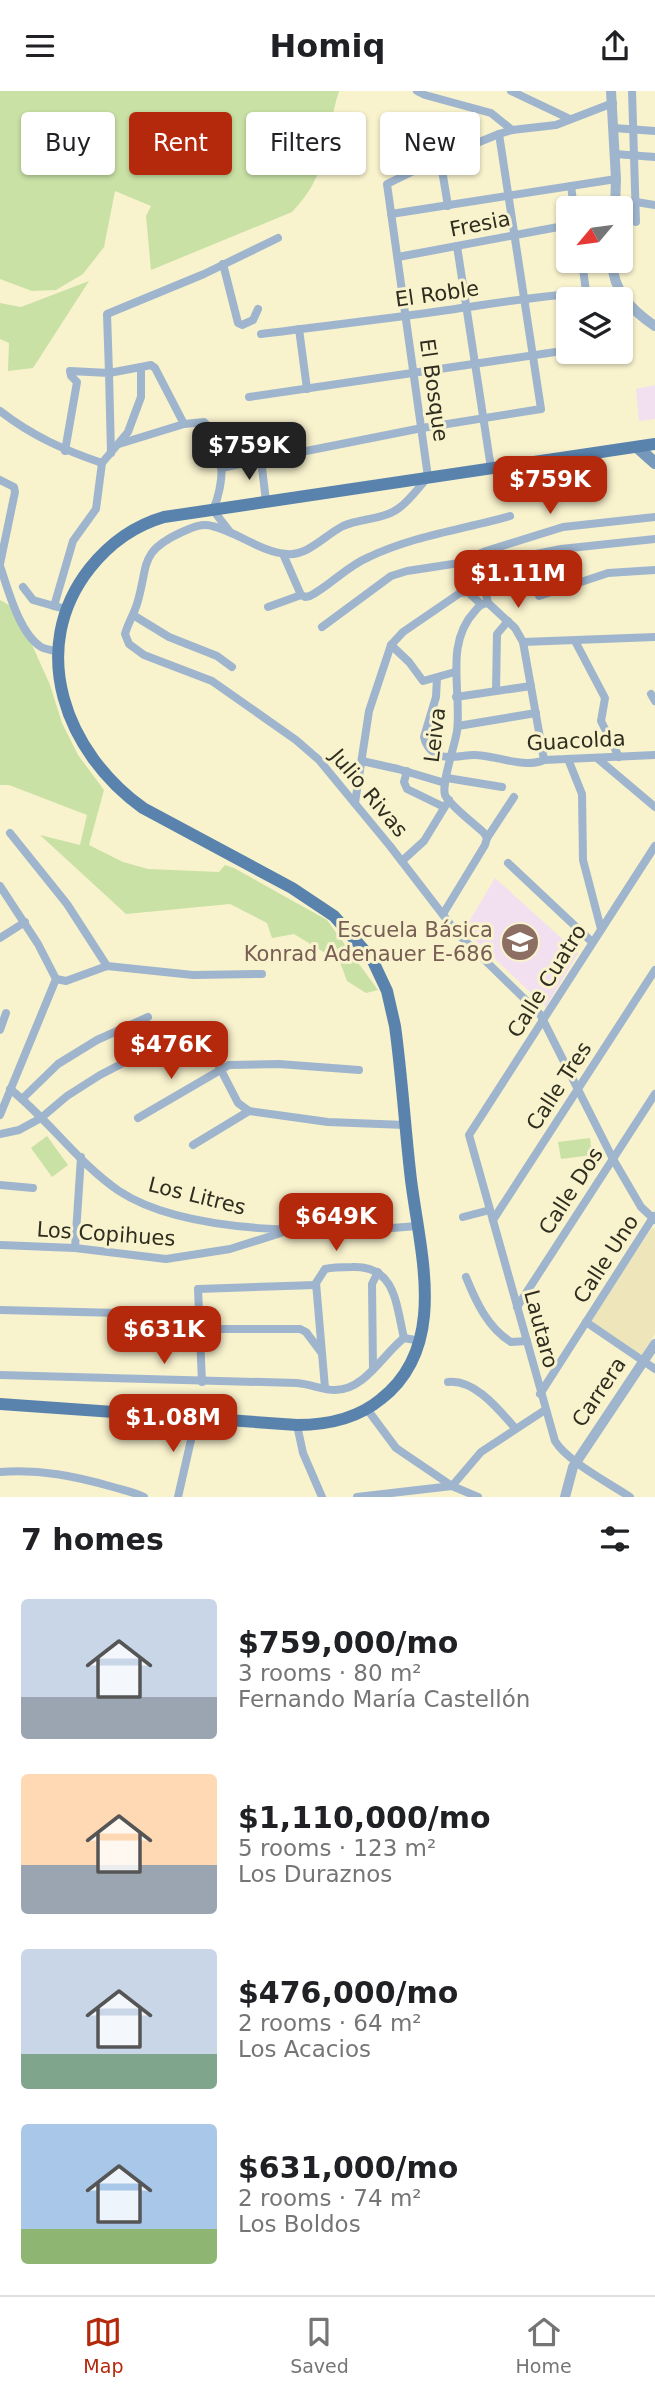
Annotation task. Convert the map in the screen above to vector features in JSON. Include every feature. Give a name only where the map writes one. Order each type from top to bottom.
[{"type":"main road","points":[[0,1404],[296,1425],[331,1422],[367,1409],[404,1377],[421,1341],[426,1306],[395,1026],[387,991],[372,959],[347,929],[321,907],[292,888],[154,815],[120,789],[93,758],[72,722],[61,686],[57,652],[60,608],[89,570],[123,535],[155,520],[266,501],[655,444]]},
{"type":"main road","points":[[637,447],[655,463]]},
{"type":"street","points":[[417,91],[491,113],[512,130]]},
{"type":"street","points":[[510,91],[570,119]]},
{"type":"street","points":[[632,91],[636,222]]},
{"type":"street","points":[[480,142],[512,130],[556,125],[612,97],[615,196]]},
{"type":"street","points":[[614,128],[655,131]]},
{"type":"street","points":[[221,468],[422,428],[541,409],[499,134]]},
{"type":"street","points":[[615,154],[655,157]]},
{"type":"street","name":"El Bosque","points":[[405,175],[387,184],[428,477]]},
{"type":"street","points":[[443,175],[448,206]]},
{"type":"street","points":[[391,214],[616,180]]},
{"type":"street","points":[[571,186],[573,196]]},
{"type":"street","points":[[636,202],[655,205]]},
{"type":"street","name":"Fresia","points":[[398,257],[556,227]]},
{"type":"street","points":[[111,453],[107,314],[278,238]]},
{"type":"street","points":[[457,246],[491,468]]},
{"type":"street","points":[[223,264],[238,323],[242,325],[253,320],[258,309]]},
{"type":"street","name":"El Roble","points":[[261,334],[406,316],[525,297],[556,296]]},
{"type":"street","points":[[633,310],[655,326]]},
{"type":"street","points":[[299,330],[307,389]]},
{"type":"street","points":[[249,397],[556,352]]},
{"type":"street","points":[[65,451],[77,383],[70,371],[109,373],[151,365],[184,424]]},
{"type":"street","points":[[23,587],[33,600],[60,608],[73,541],[96,509],[102,463],[128,432],[141,397],[141,367]]},
{"type":"street","points":[[0,411],[22,428],[65,451],[102,463]]},
{"type":"street","points":[[119,444],[184,424],[204,422],[210,427],[219,450],[221,468],[221,488],[213,510],[232,534]]},
{"type":"street","points":[[261,460],[266,501]]},
{"type":"street","points":[[232,667],[217,656],[169,636],[133,615],[143,571],[156,546],[170,537],[203,525],[216,527],[283,554],[300,553],[350,524],[392,512],[406,502],[428,477]]},
{"type":"street","points":[[0,480],[14,487],[15,492],[0,565],[5,585],[26,629],[42,648],[57,652]]},
{"type":"street","points":[[268,607],[301,595],[305,597],[314,594],[356,564],[378,553],[411,541],[510,516]]},
{"type":"street","points":[[323,627],[391,576],[466,562],[471,557],[493,548],[563,527],[655,517]]},
{"type":"street","points":[[531,555],[561,549],[655,539]]},
{"type":"street","points":[[283,554],[301,595]]},
{"type":"street","points":[[466,562],[477,571],[485,590],[484,603]]},
{"type":"street","points":[[539,596],[608,572],[655,570]]},
{"type":"street","points":[[355,803],[369,711],[391,645],[403,632],[460,593],[468,592],[508,621],[518,632],[523,642],[544,760]]},
{"type":"street","name":"Leiva","points":[[447,804],[446,781],[458,726],[455,672],[463,628],[470,616],[484,603]]},
{"type":"street","name":"Julio Rivas","points":[[133,615],[126,631],[127,641],[137,651],[212,681],[313,754],[402,861],[457,933],[544,1018],[612,1159],[635,1198],[654,1217]]},
{"type":"street","points":[[496,691],[497,634],[508,621]]},
{"type":"street","points":[[523,642],[655,637]]},
{"type":"street","points":[[575,641],[605,698],[600,719],[619,757]]},
{"type":"street","name":"Leiva","points":[[391,645],[409,662],[423,681],[455,672]]},
{"type":"street","points":[[437,678],[436,697],[424,739],[435,753],[452,757]]},
{"type":"street","points":[[456,697],[531,686]]},
{"type":"street","points":[[458,726],[536,713]]},
{"type":"street","name":"Guacolda","points":[[452,757],[479,755],[534,764],[544,760],[655,755]]},
{"type":"street","points":[[597,758],[655,807]]},
{"type":"street","points":[[568,759],[582,794],[583,860],[601,929]]},
{"type":"street","points":[[362,761],[446,781],[502,787]]},
{"type":"street","points":[[407,771],[404,782],[407,789],[447,804],[484,833],[486,838]]},
{"type":"street","points":[[443,914],[485,845],[486,838],[514,797]]},
{"type":"street","points":[[402,861],[424,841],[447,804]]},
{"type":"street","points":[[10,833],[67,904],[107,966]]},
{"type":"street","name":"Calle Cuatro","points":[[469,1135],[655,846]]},
{"type":"street","points":[[508,863],[592,942]]},
{"type":"street","points":[[0,886],[25,922],[56,979]]},
{"type":"street","points":[[0,938],[25,922]]},
{"type":"street","points":[[56,979],[66,981],[107,966],[193,975],[262,974]]},
{"type":"street","name":"Calle Tres","points":[[493,1220],[655,970]]},
{"type":"street","points":[[0,1115],[56,979]]},
{"type":"street","points":[[0,1030],[6,1013]]},
{"type":"street","points":[[22,1099],[58,1064],[97,1039],[148,1017]]},
{"type":"street","points":[[0,1134],[19,1130],[41,1118],[67,1096],[100,1075],[183,1031],[191,1030],[202,1035],[239,1103],[249,1111],[335,1123],[405,1125]]},
{"type":"street","points":[[138,1118],[220,1068],[235,1063],[359,1070]]},
{"type":"street","name":"Los Litres","points":[[10,1089],[119,1190],[150,1205],[180,1215],[235,1225],[290,1230],[364,1230],[416,1226]]},
{"type":"street","name":"Calle Dos","points":[[517,1307],[655,1094]]},
{"type":"street","points":[[193,1145],[249,1111]]},
{"type":"street","name":"Lautaro","points":[[469,1135],[540,1394],[558,1446],[576,1462],[630,1497]]},
{"type":"street","points":[[75,1248],[81,1157]]},
{"type":"street","points":[[0,1185],[33,1188]]},
{"type":"street","points":[[463,1217],[490,1210]]},
{"type":"street","name":"Calle Uno","points":[[540,1394],[654,1217]]},
{"type":"street","name":"Los Copihues","points":[[0,1245],[75,1248],[166,1259],[230,1249],[290,1230]]},
{"type":"street","points":[[324,1388],[316,1285],[321,1273],[329,1268],[367,1266],[378,1272],[393,1290],[404,1338]]},
{"type":"street","points":[[373,1369],[372,1284],[378,1272]]},
{"type":"street","points":[[466,1277],[473,1296],[494,1330],[511,1342],[527,1341]]},
{"type":"street","points":[[202,1382],[198,1289],[316,1285]]},
{"type":"street","points":[[0,1310],[199,1315]]},
{"type":"street","points":[[586,1322],[655,1369]]},
{"type":"street","points":[[200,1329],[300,1329],[306,1332],[322,1354]]},
{"type":"street","points":[[404,1338],[421,1341]]},
{"type":"street","points":[[0,1375],[297,1383],[339,1389],[349,1387],[373,1369],[404,1338]]},
{"type":"street","name":"Carrera","points":[[565,1497],[568,1477],[576,1462],[655,1344]]},
{"type":"street","points":[[448,1382],[463,1382],[480,1394],[515,1428]]},
{"type":"street","points":[[367,1409],[396,1448],[452,1486],[478,1497]]},
{"type":"street","points":[[357,1497],[452,1486],[481,1452],[545,1410]]},
{"type":"street","points":[[177,1497],[196,1418]]},
{"type":"street","points":[[296,1425],[303,1453],[322,1497]]},
{"type":"street","points":[[0,1472],[53,1472],[144,1497]]},
{"type":"shaded area","points":[[655,385],[655,419],[639,421],[636,389]]},
{"type":"shaded area","name":"Escuela Básica Konrad Adenauer E-686","points":[[495,878],[578,953],[546,1007],[464,930]]},
{"type":"shaded area","points":[[652,1228],[655,1229],[655,1334],[641,1356],[590,1320]]},
{"type":"green space","points":[[0,91],[339,91],[333,112],[246,112],[246,175],[317,175],[304,198],[292,212],[151,270],[146,216],[151,206],[115,191],[104,247],[83,274],[56,290],[32,291],[0,279]]},
{"type":"green space","points":[[89,281],[33,368],[8,371],[9,343],[0,339],[0,303],[21,307]]},
{"type":"green space","points":[[0,600],[16,609],[50,685],[62,723],[78,755],[104,790],[89,845],[123,862],[148,869],[219,872],[225,865],[234,868],[327,920],[378,990],[366,993],[347,981],[340,962],[294,934],[272,938],[267,923],[230,904],[126,914],[40,835],[80,845],[87,815],[9,785],[0,785]]},
{"type":"green space","points":[[47,1136],[68,1165],[52,1177],[31,1148]]},
{"type":"green space","points":[[590,1138],[592,1155],[561,1159],[558,1142]]},
{"type":"place","name":"Escuela Básica Konrad Adenauer E-686","points":[[520,942]]}]
